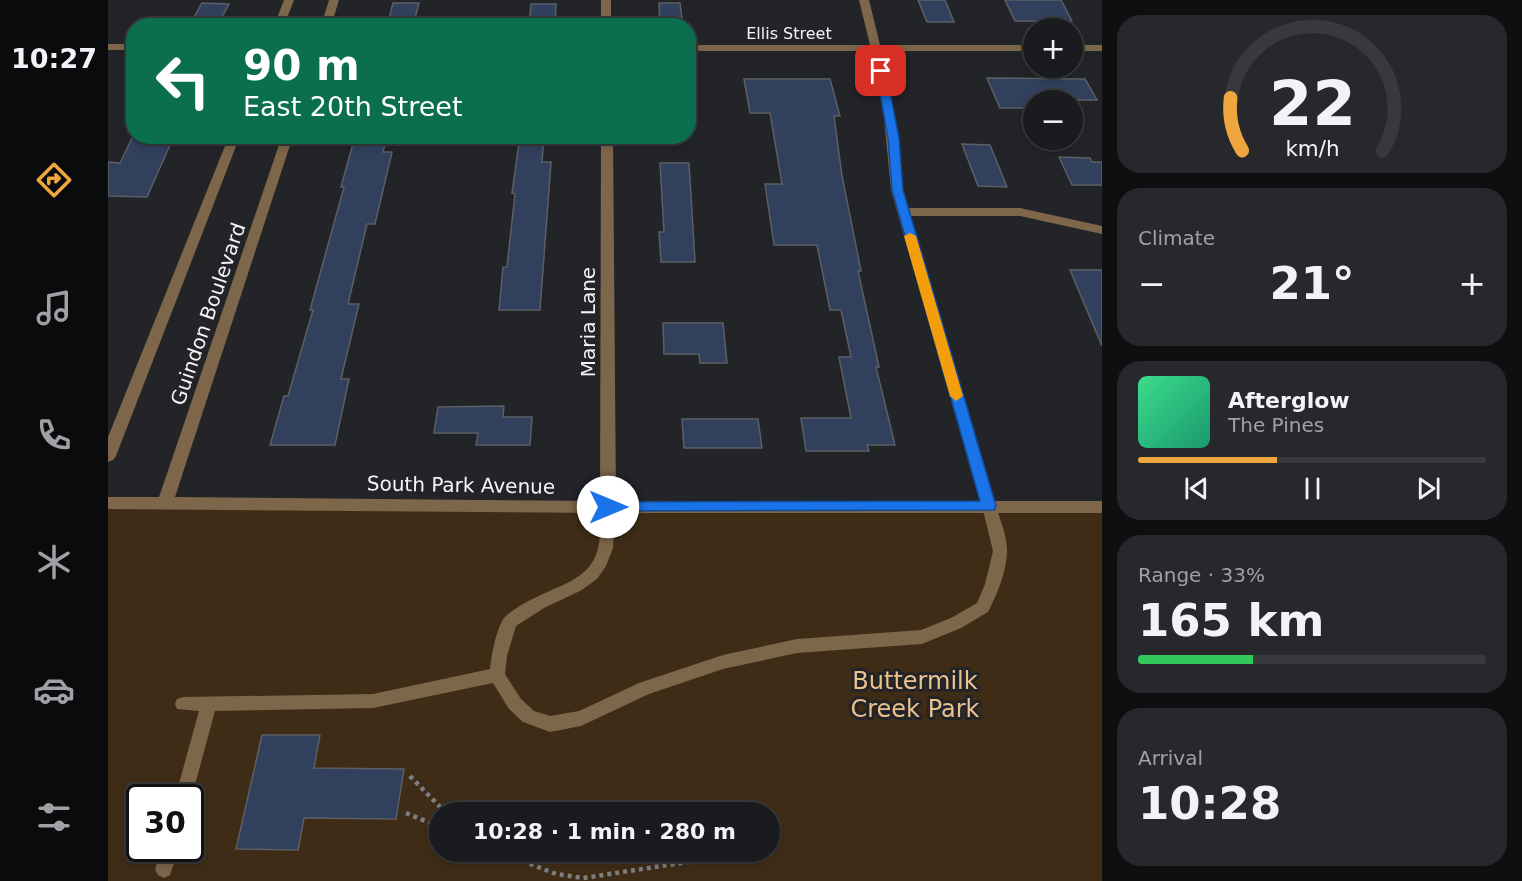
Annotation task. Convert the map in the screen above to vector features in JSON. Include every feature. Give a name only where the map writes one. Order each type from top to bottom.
[{"type":"street","points":[[282,18],[289,0]]},
{"type":"street","points":[[328,18],[334,0]]},
{"type":"street","points":[[606,0],[606,18]]},
{"type":"street","points":[[864,0],[877,48],[894,138],[897,190],[989,506]]},
{"type":"street","points":[[108,47],[126,47]]},
{"type":"street","name":"Ellis Street","points":[[696,48],[1023,48]]},
{"type":"street","points":[[1083,48],[1102,48]]},
{"type":"street","name":"Guindon Boulevard","points":[[108,456],[232,144]]},
{"type":"street","name":"Guindon Boulevard","points":[[165,503],[285,144]]},
{"type":"street","name":"Maria Lane","points":[[607,144],[608,507]]},
{"type":"street","points":[[903,212],[1020,212],[1102,230]]},
{"type":"street","name":"South Park Avenue","points":[[108,503],[608,507],[1102,507]]},
{"type":"lane","points":[[608,507],[606,548],[601,562],[592,575],[539,603],[510,622],[499,656],[497,675],[515,704],[529,717],[550,724],[581,718],[645,688],[723,662],[797,646],[922,637],[956,623],[983,607],[993,584],[1000,551],[989,506]]},
{"type":"lane","points":[[183,704],[373,701],[497,675]]},
{"type":"lane","points":[[187,784],[209,704]]},
{"type":"lane","points":[[164,869],[166,862]]},
{"type":"path","points":[[410,776],[435,802]]},
{"type":"path","points":[[406,813],[429,822]]},
{"type":"path","points":[[525,862],[556,874],[583,878],[688,862]]},
{"type":"green space","name":"Buttermilk Creek Park","points":[[108,507],[1102,507],[1102,881],[108,881]]},
{"type":"building","points":[[918,0],[945,0],[954,22],[927,22]]},
{"type":"building","points":[[1005,0],[1061,0],[1070,18],[1023,18],[1023,21],[1015,21]]},
{"type":"building","points":[[202,3],[229,4],[221,18],[194,18]]},
{"type":"building","points":[[393,3],[419,3],[415,18],[389,18]]},
{"type":"building","points":[[659,3],[680,3],[682,18],[660,18]]},
{"type":"building","points":[[531,4],[556,4],[555,18],[530,18]]},
{"type":"building","points":[[987,78],[1085,79],[1097,100],[1083,100],[1083,90],[1023,90],[1023,108],[1000,108]]},
{"type":"building","points":[[744,79],[830,79],[840,116],[834,116],[842,176],[861,271],[858,271],[879,367],[876,367],[895,445],[867,445],[869,451],[806,451],[801,418],[851,418],[839,357],[851,357],[841,310],[830,310],[817,245],[774,245],[765,184],[782,184],[770,113],[750,113]]},
{"type":"building","points":[[129,144],[170,144],[147,197],[108,196],[108,162],[120,163]]},
{"type":"building","points":[[353,144],[385,144],[383,152],[392,152],[375,224],[367,224],[348,304],[359,304],[341,379],[349,379],[335,445],[270,445],[284,396],[288,396],[313,310],[310,310],[344,187],[341,187]]},
{"type":"building","points":[[519,144],[543,144],[542,162],[551,162],[540,310],[499,310],[503,267],[507,267],[515,194],[512,193]]},
{"type":"building","points":[[962,144],[990,145],[1007,187],[978,186]]},
{"type":"building","points":[[1059,157],[1090,158],[1092,162],[1102,162],[1102,185],[1072,185]]},
{"type":"building","points":[[660,163],[689,163],[695,262],[661,262],[659,232],[664,232]]},
{"type":"building","points":[[1070,270],[1102,270],[1102,346]]},
{"type":"building","points":[[663,323],[723,323],[727,363],[700,363],[699,354],[664,354]]},
{"type":"building","points":[[504,406],[503,417],[532,417],[530,445],[476,445],[478,433],[434,433],[438,407]]},
{"type":"building","points":[[682,419],[758,419],[762,448],[684,448]]},
{"type":"building","points":[[262,735],[320,735],[314,768],[404,769],[396,819],[304,818],[298,850],[236,849]]},
{"type":"slow traffic","points":[[910,236],[956,396]]},
{"type":"route","points":[[608,507],[989,506],[897,190],[894,138],[881,71]]}]
